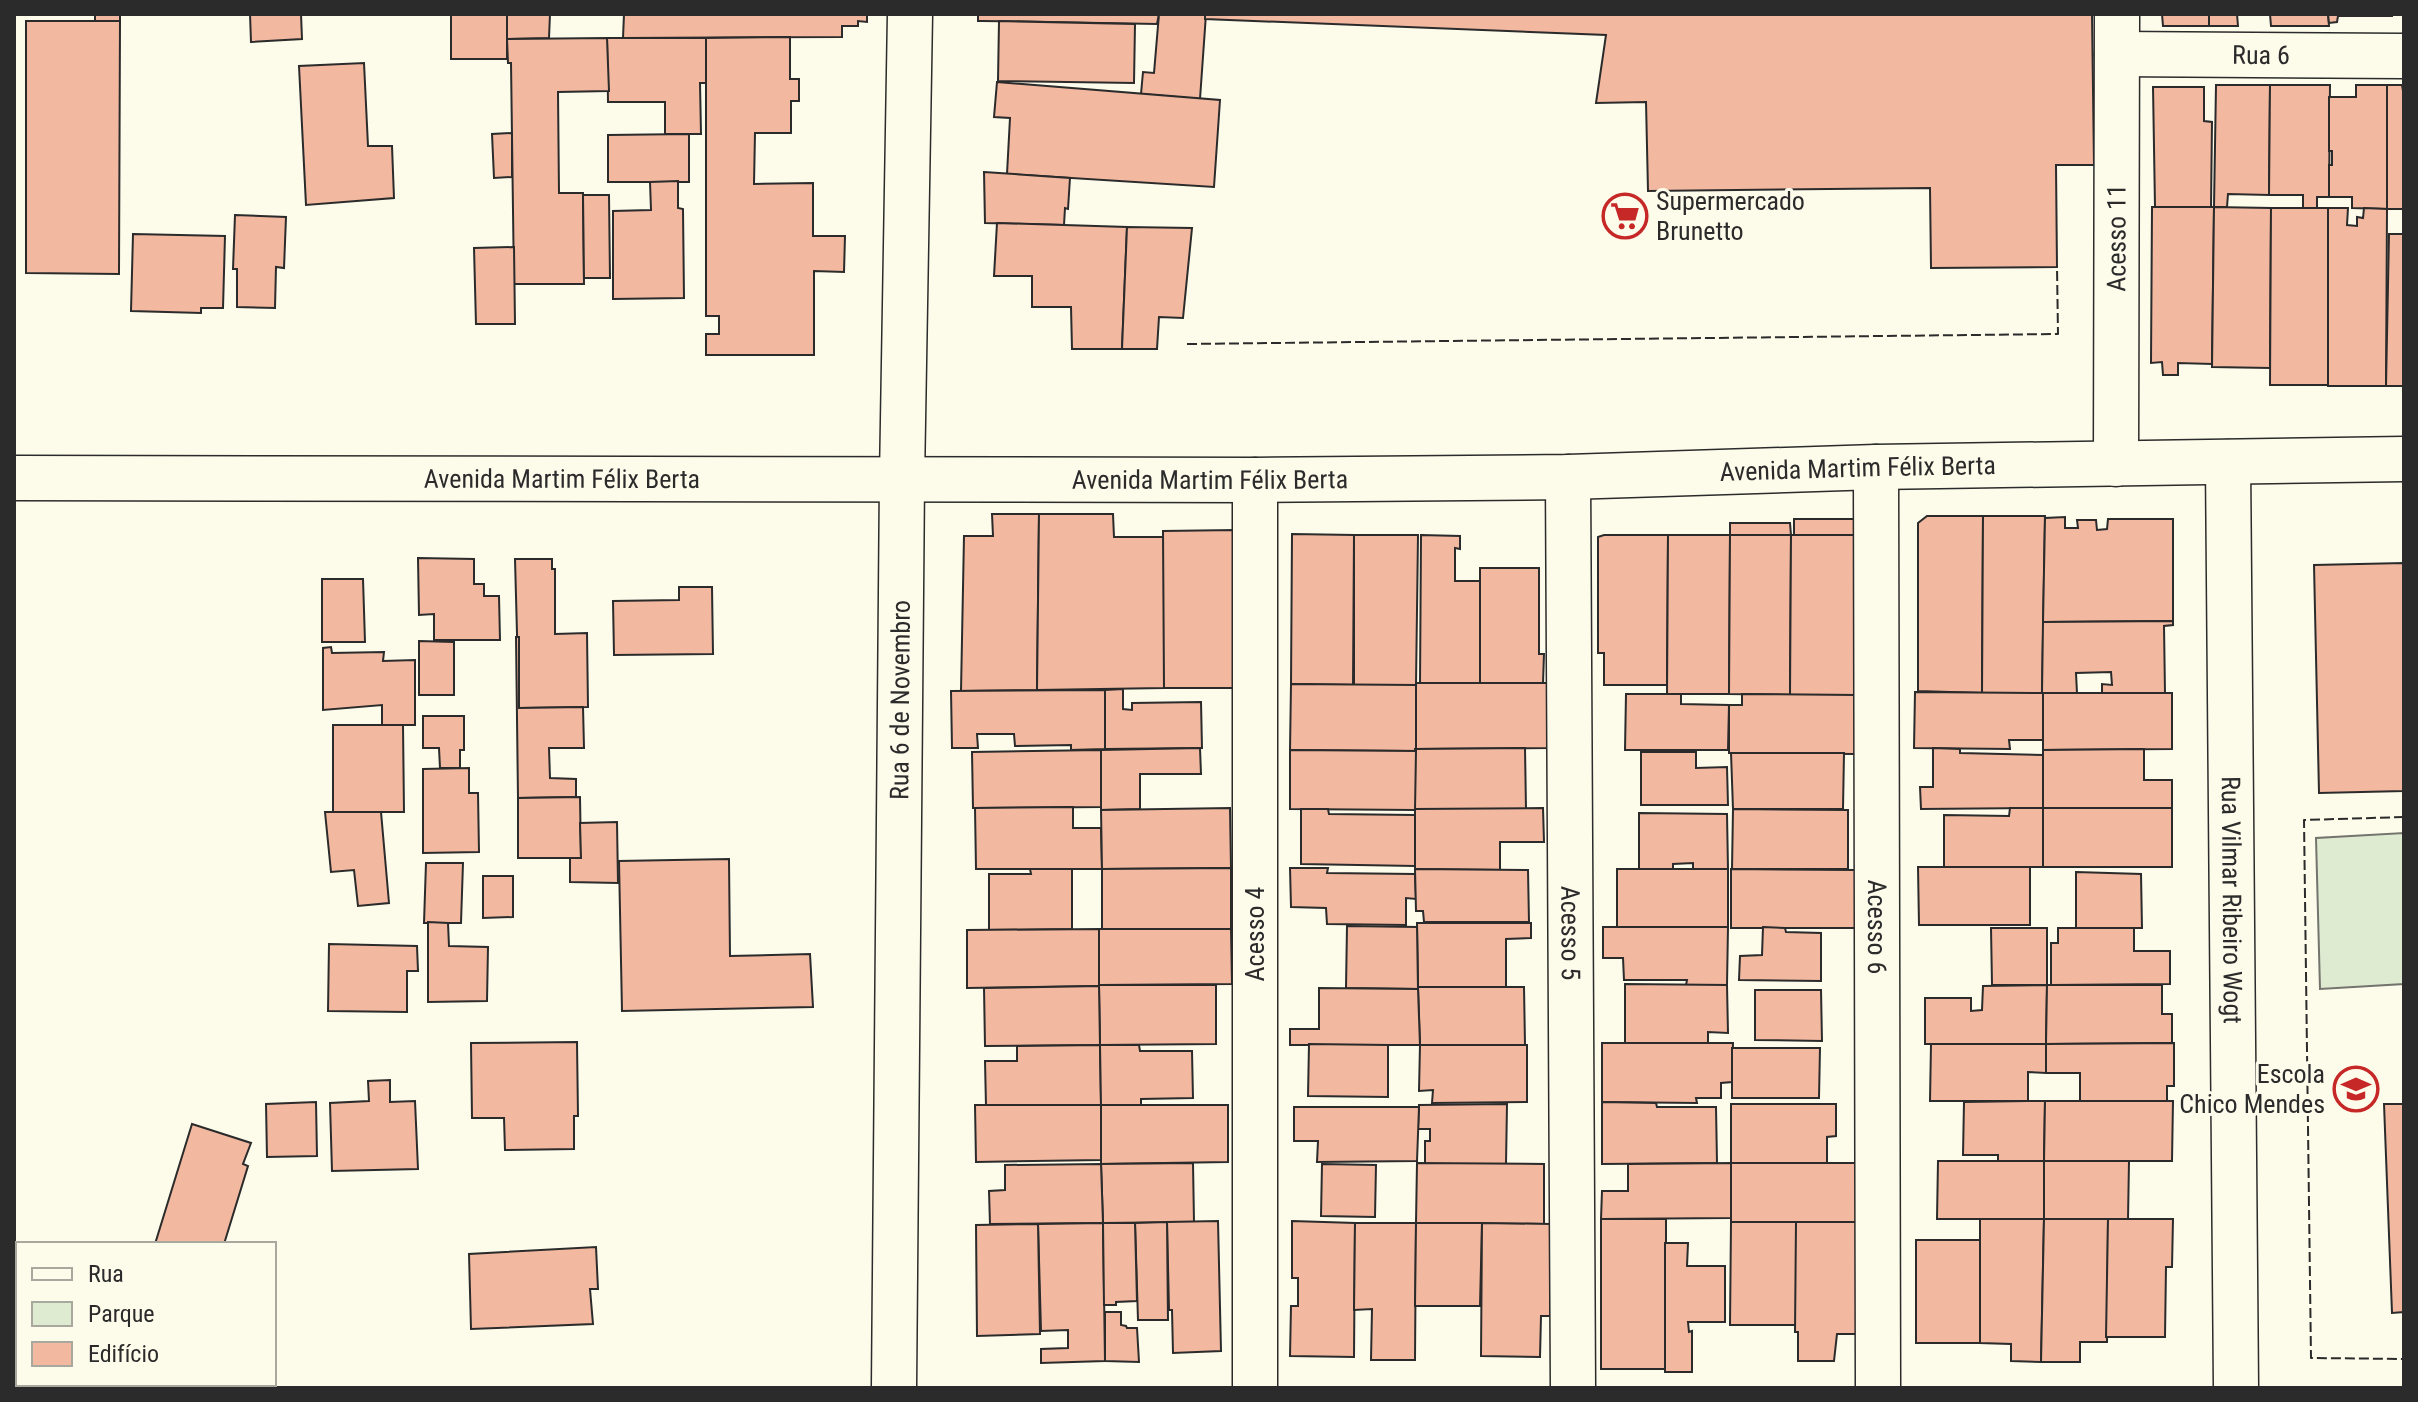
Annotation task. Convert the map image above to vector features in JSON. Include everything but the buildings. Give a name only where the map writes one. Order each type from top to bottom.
[{"type":"street","name":"Rua 6 de Novembro","points":[[894,1388],[902,479],[910,14]]},
{"type":"street","name":"Rua 6","points":[[2117,34],[2404,56]]},
{"type":"street","name":"Acesso 11","points":[[2116,464],[2117,34]]},
{"type":"street","name":"Avenida Martim Félix Berta","points":[[14,478],[1255,480],[1568,477],[1876,467],[2404,459]]},
{"type":"street","name":"Rua Vilmar Ribeiro Wogt","points":[[2228,462],[2236,1388]]},
{"type":"street","name":"Acesso 6","points":[[1876,467],[1878,1388]]},
{"type":"street","name":"Acesso 5","points":[[1568,477],[1573,1388]]},
{"type":"street","name":"Acesso 4","points":[[1255,480],[1255,1388]]},
{"type":"green space","points":[[2404,833],[2404,984],[2320,989],[2316,838]]},
{"type":"fence","points":[[1187,344],[2058,334],[2057,267]]},
{"type":"fence","points":[[2404,817],[2304,820],[2311,1358],[2404,1359]]},
{"type":"place","name":"Supermercado Brunetto","points":[[1625,216]]},
{"type":"place","name":"Escola Chico Mendes","points":[[2356,1089]]}]
